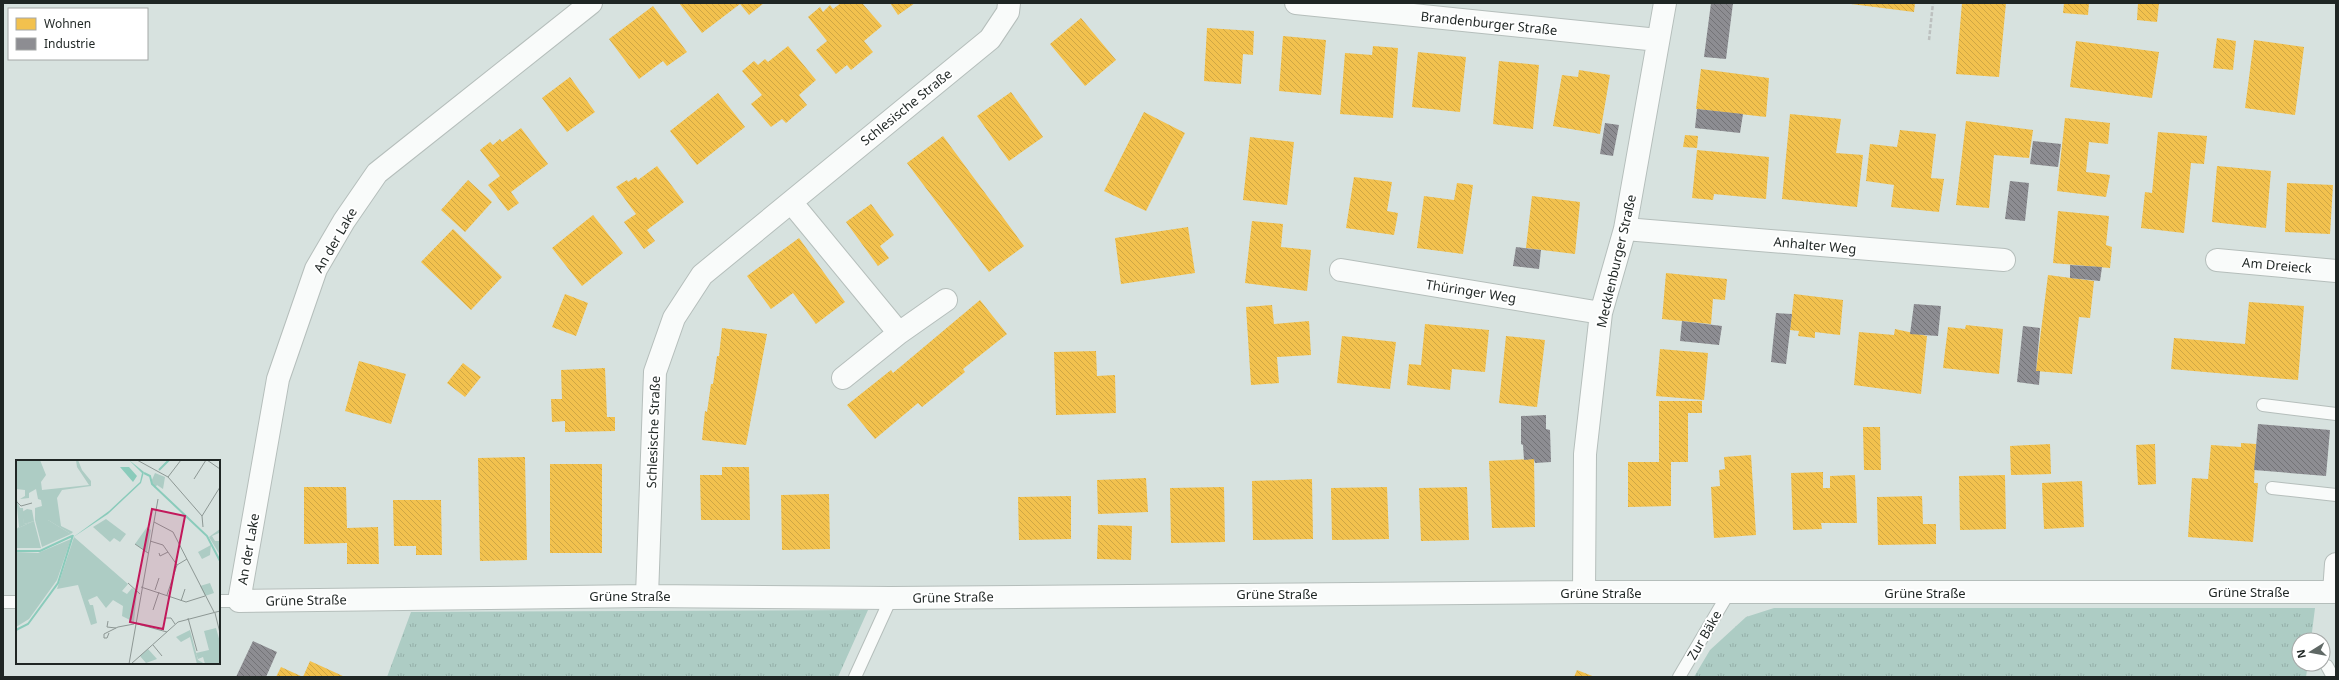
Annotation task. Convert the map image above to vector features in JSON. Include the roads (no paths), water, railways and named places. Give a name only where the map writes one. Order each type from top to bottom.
[{"type":"street","name":"An der Lake","points":[[229,601],[278,379],[316,269],[344,221],[377,173],[591,3]]},
{"type":"street","name":"Schlesische Straße","points":[[647,596],[655,372],[674,318],[702,274],[990,39],[1008,12],[1009,3]]},
{"type":"street","name":"Brandenburger Straße","points":[[1296,3],[1658,40]]},
{"type":"street","name":"Mecklenburger Straße","points":[[1584,592],[1585,454],[1601,313],[1625,229],[1664,3]]},
{"type":"street","points":[[791,202],[899,332]]},
{"type":"street","name":"Anhalter Weg","points":[[1625,229],[2004,260]]},
{"type":"street","name":"Am Dreieck","points":[[2217,260],[2336,271]]},
{"type":"street","name":"Thüringer Weg","points":[[1341,270],[1601,313]]},
{"type":"street","points":[[843,378],[899,332],[946,300]]},
{"type":"street","points":[[2335,592],[2336,564]]},
{"type":"street","name":"Grüne Straße","points":[[229,601],[647,596],[890,598],[1584,592],[1728,594],[2335,592]]},
{"type":"lane","points":[[2263,405],[2336,414]]},
{"type":"lane","points":[[2272,488],[2336,495]]},
{"type":"lane","name":"Zur Bäke","points":[[1679,677],[1728,594]]},
{"type":"lane","points":[[855,677],[890,598]]},
{"type":"lane","points":[[3,602],[16,602]]}]
